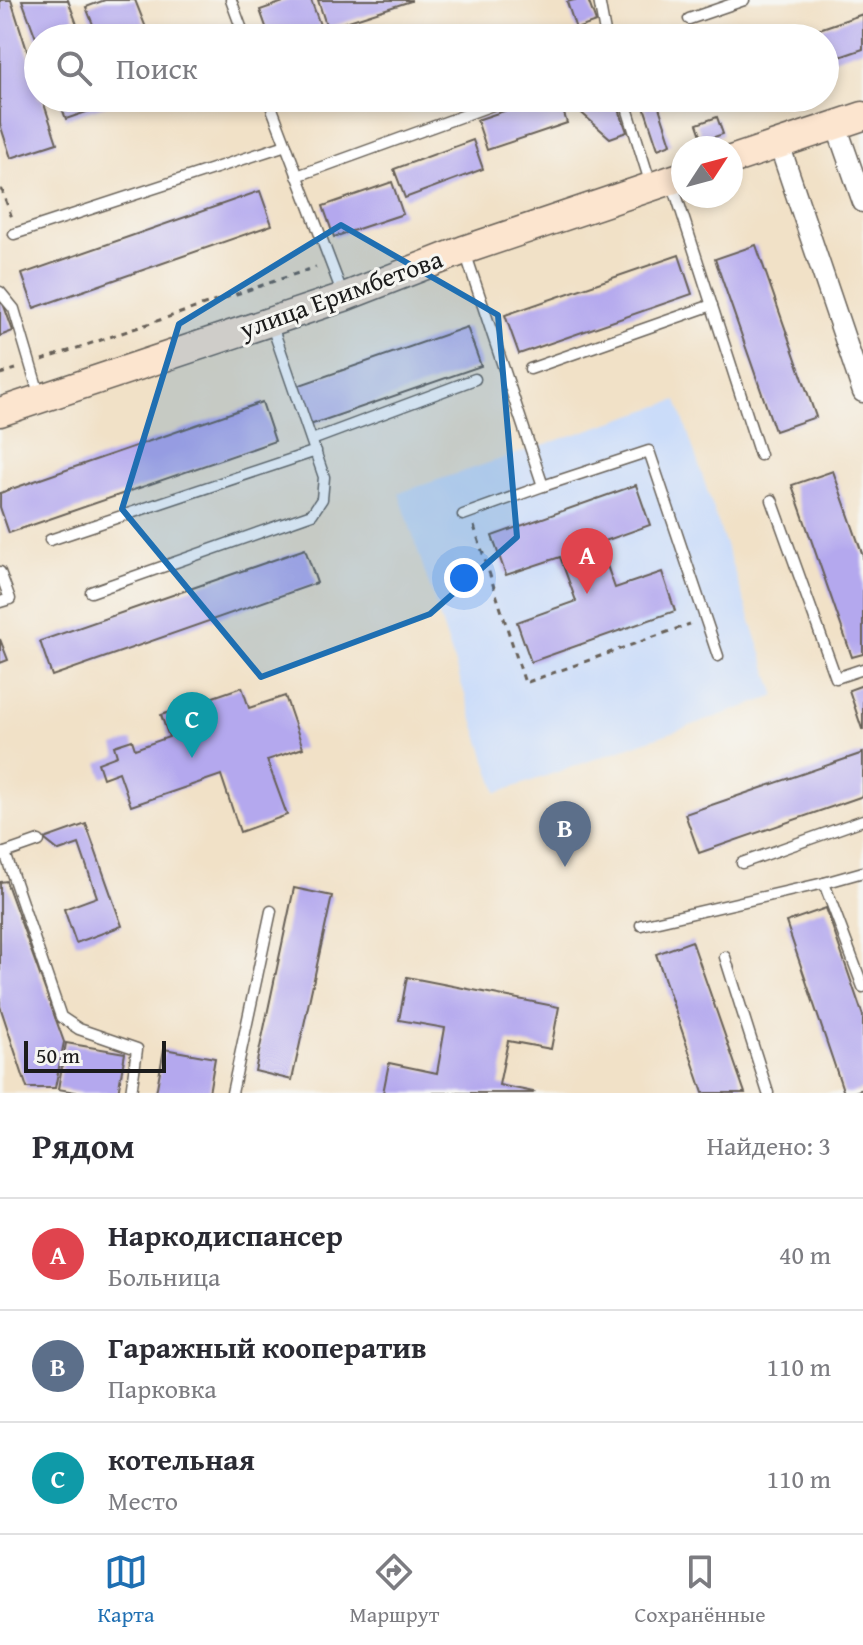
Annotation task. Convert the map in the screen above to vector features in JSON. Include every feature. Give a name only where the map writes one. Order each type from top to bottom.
[{"type":"street","points":[[743,156],[863,116]]},
{"type":"street","points":[[836,125],[863,202]]},
{"type":"street","points":[[779,144],[863,392]]},
{"type":"street","name":"улица Еримбетова","points":[[0,412],[344,297],[464,250],[669,181]]},
{"type":"lane","points":[[231,0],[240,24]]},
{"type":"lane","points":[[599,0],[603,24]]},
{"type":"lane","points":[[689,19],[744,0]]},
{"type":"lane","points":[[273,112],[344,297]]},
{"type":"lane","points":[[297,176],[473,112]]},
{"type":"lane","points":[[632,112],[669,181],[760,455]]},
{"type":"lane","points":[[14,234],[286,145]]},
{"type":"lane","points":[[464,250],[543,486]]},
{"type":"lane","points":[[0,292],[14,309],[40,399]]},
{"type":"lane","points":[[530,369],[712,305]]},
{"type":"lane","points":[[91,592],[312,514],[322,499],[324,477],[271,321]]},
{"type":"lane","points":[[50,540],[314,446],[475,379]]},
{"type":"lane","points":[[466,514],[649,451],[718,656]]},
{"type":"lane","points":[[772,500],[836,678],[863,669]]},
{"type":"lane","points":[[0,572],[10,599],[0,602]]},
{"type":"lane","points":[[742,863],[863,820]]},
{"type":"lane","points":[[39,841],[2,854],[61,1017],[79,1029],[137,1049],[131,1093]]},
{"type":"lane","points":[[641,925],[863,872]]},
{"type":"lane","points":[[824,883],[863,987]]},
{"type":"lane","points":[[232,1093],[271,911]]},
{"type":"lane","points":[[725,957],[768,1093]]},
{"type":"path","points":[[0,190],[9,210]]},
{"type":"path","points":[[0,374],[331,262]]},
{"type":"path","points":[[466,514],[525,683],[705,619]]},
{"type":"highlighted area","points":[[341,225],[498,315],[517,537],[430,614],[261,677],[122,509],[179,324]]},
{"type":"shaded area","points":[[677,400],[776,696],[497,793],[399,493]]},
{"type":"building","points":[[0,0],[11,0],[24,41],[24,112],[47,112],[57,143],[11,158],[0,124]]},
{"type":"building","points":[[22,0],[68,0],[77,24],[31,24]]},
{"type":"building","points":[[105,0],[135,0],[144,24],[93,24],[86,7]]},
{"type":"building","points":[[289,0],[311,0],[320,24],[265,24],[260,10]]},
{"type":"building","points":[[318,0],[411,0],[339,24],[326,24]]},
{"type":"building","points":[[588,0],[596,22],[574,24],[567,2]]},
{"type":"building","points":[[863,14],[863,49],[839,57],[839,24],[834,24]]},
{"type":"building","points":[[63,112],[86,112],[66,119]]},
{"type":"building","points":[[501,112],[563,112],[567,123],[487,150],[477,120]]},
{"type":"building","points":[[580,112],[620,112],[627,132],[610,138]]},
{"type":"building","points":[[646,112],[661,112],[671,144],[658,149]]},
{"type":"building","points":[[717,117],[723,134],[701,136],[697,124]]},
{"type":"building","points":[[473,140],[483,169],[405,198],[394,169]]},
{"type":"building","points":[[392,182],[403,214],[334,237],[323,206]]},
{"type":"building","points":[[260,191],[272,225],[34,308],[22,274]]},
{"type":"building","points":[[756,245],[816,417],[775,431],[715,259]]},
{"type":"building","points":[[679,255],[692,294],[519,354],[505,315]]},
{"type":"building","points":[[0,295],[13,331],[0,336]]},
{"type":"building","points":[[467,327],[481,366],[307,426],[294,387]]},
{"type":"building","points":[[262,402],[275,441],[9,533],[0,507],[0,493]]},
{"type":"building","points":[[833,471],[863,556],[863,654],[852,657],[792,485]]},
{"type":"building","points":[[636,485],[650,525],[599,543],[615,588],[662,572],[675,611],[531,662],[517,622],[576,601],[560,557],[506,575],[492,536]]},
{"type":"building","points":[[305,549],[317,583],[52,676],[40,641]]},
{"type":"building","points":[[0,639],[8,660],[0,663]]},
{"type":"building","points":[[863,685],[863,729],[862,729],[849,690]]},
{"type":"building","points":[[242,687],[249,708],[285,696],[303,748],[267,760],[287,815],[240,832],[221,775],[131,806],[119,772],[103,778],[98,763],[117,756],[114,746],[132,740],[135,749],[169,737],[161,715]]},
{"type":"building","points":[[863,753],[863,796],[699,853],[685,814]]},
{"type":"building","points":[[86,824],[122,926],[76,943],[64,909],[97,897],[79,844],[59,851],[44,839]]},
{"type":"building","points":[[6,881],[64,1042],[55,1088],[27,1088],[0,1006],[0,882]]},
{"type":"building","points":[[294,888],[332,896],[292,1080],[255,1071]]},
{"type":"building","points":[[826,908],[863,1016],[863,1089],[852,1093],[844,1093],[786,922]]},
{"type":"building","points":[[692,941],[745,1093],[703,1093],[656,954]]},
{"type":"building","points":[[407,977],[559,1007],[551,1049],[508,1041],[499,1085],[534,1092],[383,1093],[389,1063],[437,1073],[445,1028],[399,1020]]},
{"type":"building","points":[[66,1043],[125,1053],[118,1093],[81,1093],[58,1089]]},
{"type":"building","points":[[164,1049],[215,1058],[209,1093],[156,1093]]},
{"type":"place","name":"Наркодиспансер","points":[[587,594]]},
{"type":"place","name":"котельная","points":[[192,758]]},
{"type":"place","name":"Гаражный кооператив","points":[[565,867]]}]
